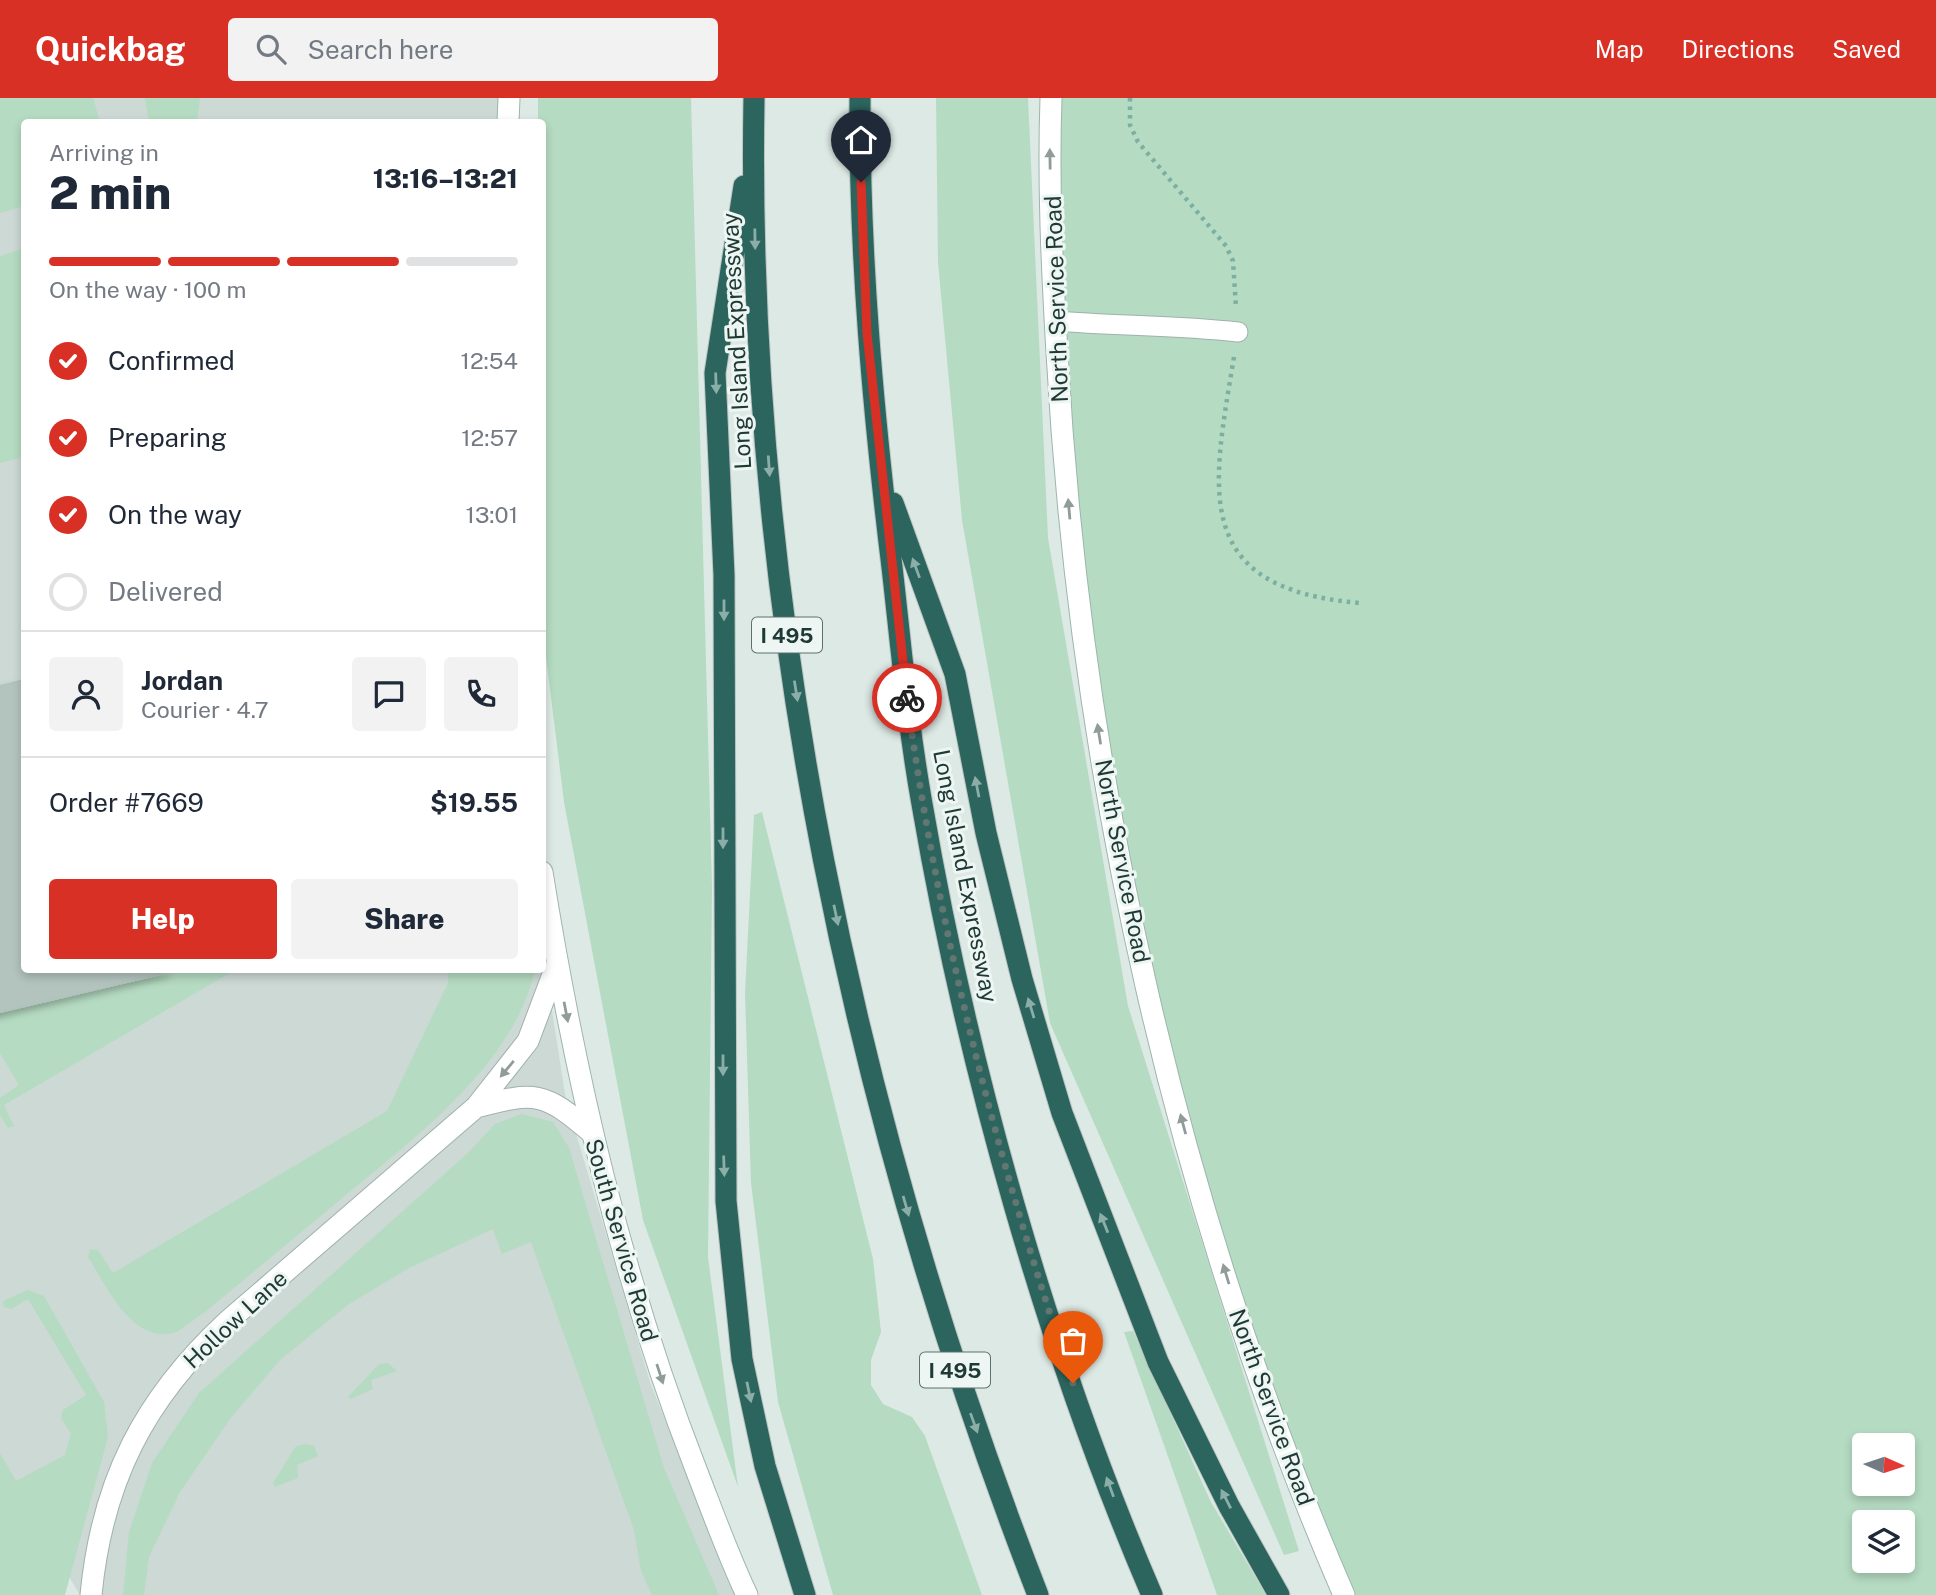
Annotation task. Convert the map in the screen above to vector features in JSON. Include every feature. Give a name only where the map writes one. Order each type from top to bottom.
[{"type":"highway","name":"Long Island Expressway","points":[[754,98],[755,253],[773,512],[789,651],[831,887],[856,1012],[890,1153],[960,1384],[1038,1595]]},
{"type":"highway","name":"Long Island Expressway","points":[[860,98],[867,333],[880,470],[922,803],[978,1063],[1047,1308],[1090,1432],[1152,1595]]},
{"type":"highway","points":[[753,121],[715,373],[724,575],[726,1201],[742,1359],[765,1466],[805,1595]]},
{"type":"highway","points":[[880,470],[956,674],[986,833],[1022,979],[1062,1113],[1157,1363],[1229,1506],[1279,1595]]},
{"type":"main road","points":[[508,119],[509,98]]},
{"type":"main road","name":"North Service Road","points":[[1051,98],[1055,321],[1073,555],[1111,811],[1137,940],[1201,1190],[1238,1315],[1280,1434],[1344,1595]]},
{"type":"main road","name":"South Service Road","points":[[546,897],[591,1132],[631,1284],[671,1406],[747,1595]]},
{"type":"main road","name":"Hollow Lane","points":[[91,1595],[101,1520],[124,1460],[163,1390],[203,1344],[228,1321],[476,1107],[528,1041],[557,964]]},
{"type":"main road","name":"Hollow Lane","points":[[476,1107],[511,1097],[538,1097],[563,1108],[591,1132]]},
{"type":"lane","points":[[1055,321],[1118,326],[1184,326],[1238,332]]},
{"type":"path","points":[[1130,98],[1130,124],[1138,142],[1226,246],[1233,261],[1238,332],[1226,403],[1218,496],[1227,537],[1239,556],[1257,572],[1299,595],[1360,603]]},
{"type":"shaded area","points":[[0,98],[505,98],[504,119],[21,119],[21,333],[0,337]]},
{"type":"shaded area","points":[[21,418],[21,973],[546,972],[566,1100],[650,1382],[735,1595],[80,1595],[0,1463],[0,424]]},
{"type":"green space","points":[[0,98],[93,98],[99,119],[21,119],[21,207],[0,213]]},
{"type":"green space","points":[[145,98],[200,98],[197,119],[148,119]]},
{"type":"green space","points":[[538,98],[691,98],[712,888],[708,1257],[738,1487],[643,1220],[564,802],[546,657],[546,119],[538,119]]},
{"type":"green space","points":[[936,98],[1028,98],[1048,538],[1128,1006],[1299,1551],[1284,1555],[1050,1023],[962,520],[938,263]]},
{"type":"green space","points":[[1051,98],[1936,98],[1936,1595],[1344,1595],[1323,1546],[1164,1053],[1073,555]]},
{"type":"green space","points":[[21,249],[21,458],[0,463],[0,256]]},
{"type":"green space","points":[[762,812],[873,1259],[881,1332],[871,1360],[871,1385],[883,1404],[912,1417],[925,1436],[982,1595],[833,1595],[778,1402],[751,1183],[745,993],[754,815]]},
{"type":"green space","points":[[170,973],[230,973],[4,1105],[14,1126],[8,1128],[0,1115],[0,1098],[19,1085],[0,1053],[0,1013]]},
{"type":"green space","points":[[448,973],[534,973],[523,1005],[506,1038],[483,1069],[457,1098],[399,1151],[185,1326],[173,1333],[158,1334],[132,1321],[112,1296],[88,1257],[90,1249],[98,1250],[113,1273],[387,1111],[448,983]]},
{"type":"green space","points":[[522,1114],[553,1122],[569,1148],[664,1468],[719,1595],[652,1595],[641,1571],[634,1530],[531,1242],[502,1254],[493,1229],[409,1268],[349,1304],[280,1360],[230,1419],[180,1492],[149,1557],[144,1595],[123,1595],[129,1532],[152,1463],[199,1393],[469,1152],[495,1124]]},
{"type":"green space","points":[[28,1290],[44,1296],[104,1402],[108,1437],[65,1595],[0,1595],[0,1453],[16,1481],[65,1455],[71,1434],[61,1418],[63,1410],[86,1395],[28,1299],[11,1309],[4,1307],[3,1301]]},
{"type":"green space","points":[[1133,1331],[1211,1502],[1266,1595],[1217,1595],[1124,1332]]},
{"type":"green space","points":[[388,1363],[397,1371],[371,1380],[373,1389],[350,1399],[348,1397],[379,1364]]},
{"type":"green space","points":[[296,1446],[314,1446],[318,1456],[297,1465],[298,1478],[275,1487],[273,1483]]},
{"type":"building","points":[[21,681],[21,973],[164,973],[0,1012],[0,686]]},
{"type":"way so far","points":[[907,698],[922,803],[948,936],[978,1063],[1011,1189],[1073,1383]]},
{"type":"route","points":[[861,182],[867,333],[907,698]]}]
